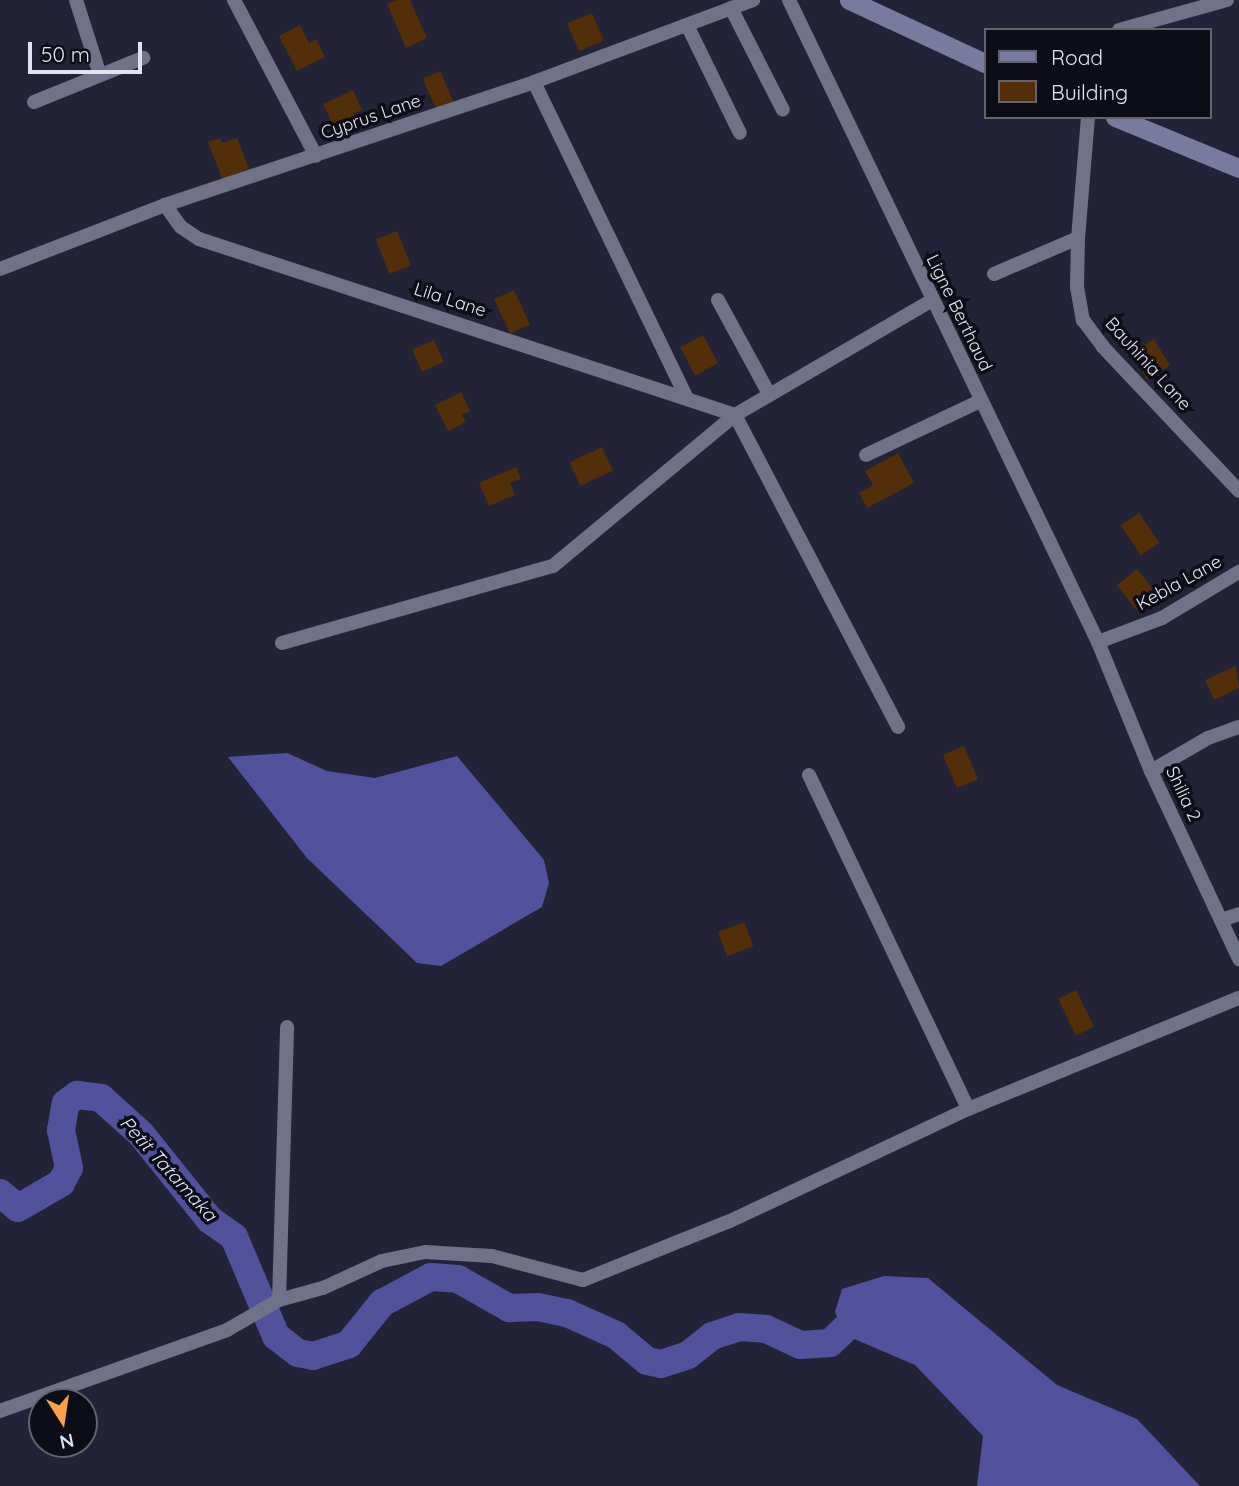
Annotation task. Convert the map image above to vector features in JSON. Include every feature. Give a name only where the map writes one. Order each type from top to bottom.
[{"type":"main road","points":[[856,1],[984,63]]},
{"type":"main road","points":[[1120,119],[1239,169]]},
{"type":"street","points":[[76,0],[99,72]]},
{"type":"street","points":[[234,0],[316,156]]},
{"type":"street","name":"Cyprus Lane","points":[[0,269],[165,205],[534,82],[753,0]]},
{"type":"street","name":"Ligne Berthaud","points":[[789,0],[931,301],[1098,642]]},
{"type":"street","points":[[1126,28],[1227,0]]},
{"type":"street","points":[[731,8],[783,110]]},
{"type":"street","points":[[687,25],[740,133]]},
{"type":"street","points":[[34,102],[99,72],[142,58]]},
{"type":"street","points":[[534,82],[686,397]]},
{"type":"street","name":"Bauhinia Lane","points":[[1088,119],[1078,238],[1077,287],[1083,320],[1102,347],[1239,491]]},
{"type":"street","name":"Lila Lane","points":[[165,205],[181,227],[199,239],[735,415]]},
{"type":"street","points":[[994,274],[1078,238]]},
{"type":"street","points":[[718,300],[768,394]]},
{"type":"street","points":[[282,643],[553,566],[735,415],[931,301]]},
{"type":"street","points":[[866,455],[980,401]]},
{"type":"street","points":[[735,415],[898,727]]},
{"type":"street","name":"Kebla Lane","points":[[1098,642],[1162,618],[1239,572]]},
{"type":"street","name":"Shilia 2","points":[[1098,642],[1151,771],[1239,959]]},
{"type":"street","points":[[1151,771],[1208,738],[1239,727]]},
{"type":"street","points":[[809,775],[968,1109]]},
{"type":"street","points":[[1221,920],[1239,914]]},
{"type":"street","points":[[0,1411],[227,1330],[279,1300],[323,1288],[382,1261],[425,1252],[492,1256],[583,1280],[730,1221],[968,1109],[1239,998]]},
{"type":"street","points":[[279,1300],[287,1027]]},
{"type":"shaded area","points":[[287,753],[327,771],[375,778],[457,756],[544,860],[549,883],[542,907],[441,966],[417,963],[307,858],[228,757]]},
{"type":"shaded area","points":[[884,1276],[928,1278],[1057,1385],[1137,1419],[1200,1486],[977,1486],[983,1436],[915,1365],[845,1335],[835,1312],[842,1289]]},
{"type":"building","points":[[396,0],[410,0],[427,38],[406,48],[387,4]]},
{"type":"building","points":[[592,13],[604,41],[579,51],[567,24]]},
{"type":"building","points":[[300,25],[309,43],[316,39],[325,57],[297,71],[279,36]]},
{"type":"building","points":[[440,71],[455,104],[437,112],[423,79]]},
{"type":"building","points":[[353,90],[362,110],[353,114],[357,122],[336,131],[323,104]]},
{"type":"building","points":[[220,138],[222,143],[237,138],[249,169],[222,179],[208,142]]},
{"type":"building","points":[[397,231],[411,265],[390,274],[376,240]]},
{"type":"building","points":[[514,290],[530,324],[510,334],[494,299]]},
{"type":"building","points":[[703,335],[718,363],[695,375],[680,347]]},
{"type":"building","points":[[1154,339],[1170,366],[1147,379],[1131,353]]},
{"type":"building","points":[[434,340],[444,362],[422,372],[412,350]]},
{"type":"building","points":[[461,392],[470,411],[462,415],[466,422],[448,431],[435,405]]},
{"type":"building","points":[[602,447],[613,471],[580,486],[569,462]]},
{"type":"building","points":[[898,453],[914,483],[867,508],[859,493],[873,485],[865,471]]},
{"type":"building","points":[[516,467],[521,479],[510,483],[515,495],[489,506],[479,483]]},
{"type":"building","points":[[1139,513],[1159,543],[1141,555],[1121,525]]},
{"type":"building","points":[[1137,569],[1157,594],[1137,610],[1117,585]]},
{"type":"building","points":[[1236,666],[1239,688],[1214,700],[1205,680]]},
{"type":"building","points":[[964,746],[978,779],[957,788],[943,755]]},
{"type":"building","points":[[744,922],[753,946],[727,956],[718,932]]},
{"type":"building","points":[[1076,990],[1094,1027],[1076,1036],[1058,999]]},
{"type":"waterway","name":"Petit Tatamaka","points":[[0,1193],[18,1208],[61,1183],[69,1168],[61,1130],[66,1103],[77,1095],[101,1098],[141,1134],[210,1220],[234,1237],[276,1336],[298,1353],[313,1356],[349,1344],[382,1303],[431,1277],[458,1279],[509,1308],[538,1307],[567,1313],[616,1335],[647,1361],[661,1364],[688,1355],[712,1336],[739,1327],[766,1329],[801,1345],[830,1343],[872,1303],[899,1299],[946,1325],[968,1346],[1005,1398],[1047,1436],[1133,1486]]}]
